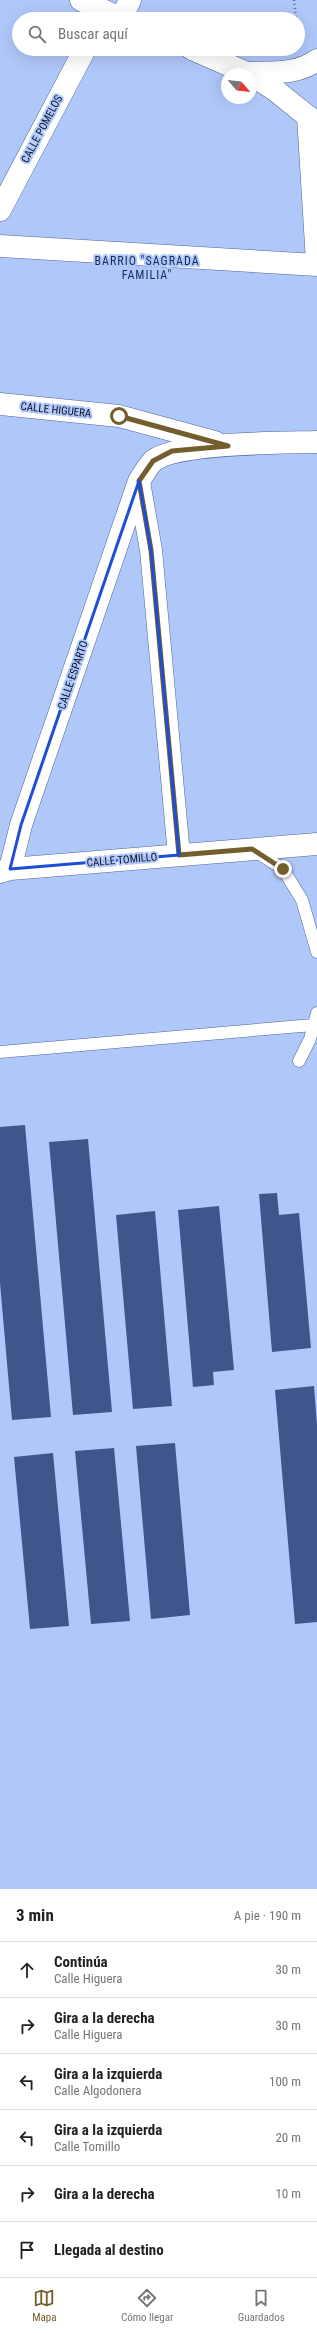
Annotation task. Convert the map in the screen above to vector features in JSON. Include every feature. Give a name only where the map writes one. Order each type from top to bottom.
[{"type":"street","points":[[81,0],[103,12]]},
{"type":"street","points":[[117,12],[130,0]]},
{"type":"street","name":"CALLE POMELOS","points":[[0,210],[81,56]]},
{"type":"street","points":[[208,56],[235,68]]},
{"type":"street","points":[[257,74],[289,72],[310,66],[317,60]]},
{"type":"street","points":[[257,79],[275,90],[312,120],[317,262]]},
{"type":"street","points":[[0,246],[317,265]]},
{"type":"street","name":"CALLE HIGUERA","points":[[0,404],[119,416],[228,446]]},
{"type":"street","name":"CALLE HIGUERA","points":[[139,481],[153,461],[172,451],[228,446],[317,442]]},
{"type":"street","points":[[139,481],[151,550],[179,855]]},
{"type":"street","name":"CALLE ESPARTO","points":[[5,871],[139,481]]},
{"type":"street","name":"CALLE TOMILLO","points":[[5,871],[317,844]]},
{"type":"lane","points":[[252,849],[283,869],[302,900],[317,952]]},
{"type":"lane","points":[[0,1052],[315,1019],[310,1038],[299,1061]]},
{"type":"path","points":[[294,0],[295,12]]},
{"type":"highlighted area","points":[[139,481],[151,550],[179,855],[10,869],[21,825]]},
{"type":"building","points":[[25,1125],[51,1417],[12,1420],[0,1283],[0,1127]]},
{"type":"building","points":[[88,1139],[112,1412],[73,1415],[49,1142]]},
{"type":"building","points":[[277,1193],[279,1215],[299,1213],[311,1348],[272,1352],[259,1194]]},
{"type":"building","points":[[219,1206],[234,1370],[213,1372],[214,1385],[193,1387],[178,1210]]},
{"type":"building","points":[[155,1211],[172,1406],[133,1409],[116,1215]]},
{"type":"building","points":[[314,1386],[317,1425],[317,1622],[295,1624],[275,1390]]},
{"type":"building","points":[[175,1443],[190,1615],[151,1619],[136,1446]]},
{"type":"building","points":[[114,1448],[130,1621],[91,1624],[75,1451]]},
{"type":"building","points":[[53,1453],[69,1626],[30,1629],[14,1457]]},
{"type":"district","name":"BARRIO \"SAGRADA FAMILIA\"","points":[[147,268]]},
{"type":"route","points":[[119,416],[228,446],[172,451],[153,461],[139,481],[151,550],[179,855],[252,849],[283,869]]}]
